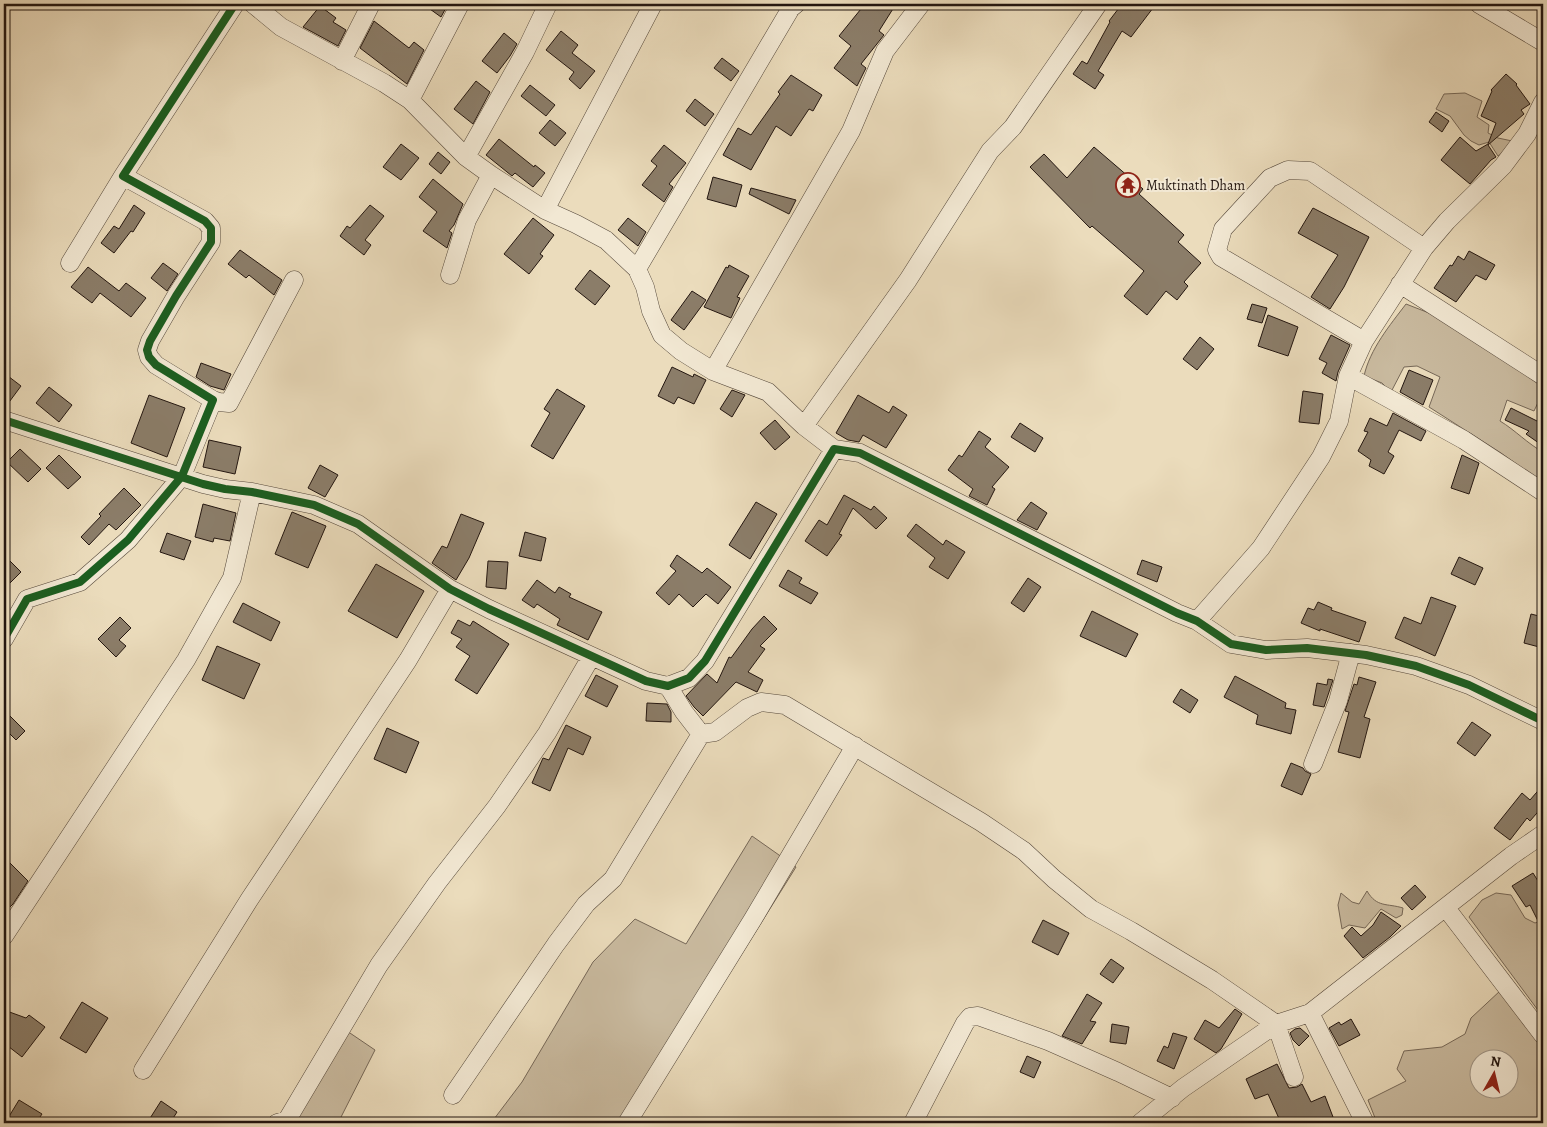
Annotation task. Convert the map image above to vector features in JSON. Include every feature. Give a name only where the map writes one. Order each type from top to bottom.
[{"type":"street","points":[[70,263],[122,176],[235,4]]},
{"type":"street","points":[[342,61],[371,4]]},
{"type":"street","points":[[410,100],[460,4]]},
{"type":"street","points":[[466,157],[524,52],[548,4]]},
{"type":"street","points":[[544,210],[653,4]]},
{"type":"street","points":[[637,269],[791,8],[796,4]]},
{"type":"street","points":[[713,371],[851,131],[885,51],[921,4]]},
{"type":"street","points":[[804,426],[908,280],[990,151],[1013,127],[1098,4]]},
{"type":"street","points":[[1479,4],[1543,42]]},
{"type":"street","points":[[256,5],[281,27],[410,100],[466,157],[491,175],[544,210],[606,240],[637,269],[651,311],[662,335],[682,351],[713,371],[768,392],[804,426],[834,449],[860,453],[1177,613],[1197,621],[1231,644],[1266,650],[1307,648],[1350,653],[1416,666],[1469,686],[1543,721]]},
{"type":"street","points":[[1197,621],[1261,548],[1321,457],[1339,421],[1348,376],[1364,341],[1424,248],[1447,220],[1503,166],[1527,134],[1543,102]]},
{"type":"street","points":[[1364,341],[1221,257],[1217,250],[1223,228],[1270,178],[1288,170],[1310,171],[1424,248]]},
{"type":"street","points":[[450,275],[467,220],[491,175]]},
{"type":"street","points":[[122,176],[205,221],[212,228],[208,250],[176,296],[147,350],[149,357],[156,365],[213,400],[229,403],[294,280]]},
{"type":"street","points":[[1400,284],[1543,376]]},
{"type":"street","points":[[1348,376],[1464,440],[1543,492]]},
{"type":"street","points":[[4,639],[28,599],[80,582],[128,540],[182,476],[213,400]]},
{"type":"street","points":[[4,420],[225,489],[252,492],[314,505],[358,524],[450,589],[489,609],[646,681],[668,686],[689,678],[705,662],[834,449]]},
{"type":"street","points":[[4,936],[186,660],[232,578],[252,492]]},
{"type":"street","points":[[143,1070],[249,900],[408,660],[450,589]]},
{"type":"street","points":[[1313,764],[1338,701],[1350,653]]},
{"type":"street","points":[[283,1122],[379,965],[437,883],[497,806],[541,741],[591,657]]},
{"type":"street","points":[[668,686],[684,712],[701,734]]},
{"type":"street","points":[[701,734],[714,732],[747,708],[761,702],[785,706],[855,746],[887,768],[981,822],[1024,851],[1054,879],[1091,909],[1204,975],[1276,1024],[1294,1077]]},
{"type":"street","points":[[453,1095],[556,944],[586,904],[613,879],[701,734]]},
{"type":"street","points":[[627,1123],[753,919],[855,746]]},
{"type":"street","points":[[1140,1123],[1184,1088],[1276,1024],[1310,1013],[1511,856],[1543,834]]},
{"type":"street","points":[[1446,908],[1543,1035]]},
{"type":"street","points":[[1310,1013],[1365,1123]]},
{"type":"street","points":[[914,1123],[970,1016],[978,1016],[1048,1041],[1172,1098]]},
{"type":"shaded area","points":[[1465,93],[1482,101],[1477,117],[1489,125],[1488,133],[1498,138],[1517,142],[1498,156],[1489,142],[1479,145],[1471,141],[1464,135],[1450,116],[1436,109],[1444,94]]},
{"type":"shaded area","points":[[1406,304],[1447,320],[1543,387],[1543,392],[1534,411],[1507,400],[1500,421],[1543,452],[1543,483],[1501,453],[1429,407],[1440,377],[1417,366],[1404,367],[1391,392],[1382,383],[1364,376],[1376,347]]},
{"type":"shaded area","points":[[752,836],[796,867],[636,1123],[491,1123],[522,1082],[593,962],[635,919],[686,944]]},
{"type":"shaded area","points":[[1367,891],[1379,903],[1403,908],[1402,915],[1396,918],[1381,909],[1365,928],[1349,925],[1342,929],[1338,905],[1341,893],[1352,902],[1359,904]]},
{"type":"shaded area","points":[[1496,893],[1511,895],[1525,918],[1535,923],[1543,920],[1543,1017],[1469,917],[1482,900]]},
{"type":"shaded area","points":[[1501,990],[1543,1037],[1543,1123],[1377,1123],[1368,1100],[1406,1081],[1397,1069],[1404,1051],[1442,1047],[1465,1034],[1471,1018]]},
{"type":"shaded area","points":[[347,1031],[375,1050],[338,1123],[291,1123]]},
{"type":"building","points":[[423,4],[448,4],[441,17]]},
{"type":"building","points":[[865,4],[896,4],[879,31],[884,35],[861,64],[866,68],[857,86],[834,68],[851,46],[839,36]]},
{"type":"building","points":[[1122,4],[1156,4],[1131,37],[1122,31],[1098,71],[1104,75],[1095,89],[1073,74],[1082,61],[1087,64],[1109,21]]},
{"type":"building","points":[[320,6],[336,18],[333,22],[346,30],[338,46],[303,27]]},
{"type":"building","points":[[374,21],[409,48],[414,42],[424,50],[407,84],[360,48]]},
{"type":"building","points":[[561,31],[578,45],[572,53],[595,71],[580,89],[569,79],[574,72],[546,50]]},
{"type":"building","points":[[504,33],[517,44],[497,73],[482,61]]},
{"type":"building","points":[[722,58],[739,71],[731,81],[714,68]]},
{"type":"building","points":[[1506,74],[1517,84],[1530,104],[1521,110],[1524,114],[1488,145],[1496,157],[1491,160],[1470,184],[1441,160],[1460,137],[1476,151],[1488,144],[1496,123],[1481,116],[1491,90]]},
{"type":"building","points":[[791,75],[822,95],[813,111],[809,109],[791,136],[776,126],[751,170],[723,155],[738,128],[751,135]]},
{"type":"building","points":[[476,81],[490,92],[473,124],[454,109]]},
{"type":"building","points":[[530,85],[555,105],[546,116],[521,96]]},
{"type":"building","points":[[695,99],[714,114],[705,126],[686,111]]},
{"type":"building","points":[[1436,112],[1449,121],[1442,132],[1429,122]]},
{"type":"building","points":[[550,120],[566,133],[555,146],[539,133]]},
{"type":"building","points":[[499,139],[534,167],[535,165],[545,173],[533,187],[515,173],[512,176],[486,155]]},
{"type":"building","points":[[401,144],[419,158],[401,180],[383,167]]},
{"type":"building","points":[[664,145],[686,163],[669,184],[673,187],[664,202],[642,185],[657,166],[651,161]]},
{"type":"building","points":[[1094,147],[1143,189],[1139,194],[1184,235],[1178,242],[1201,263],[1184,282],[1188,286],[1177,300],[1166,291],[1147,315],[1124,296],[1144,271],[1092,226],[1090,228],[1030,167],[1044,154],[1067,178]]},
{"type":"building","points":[[438,152],[450,162],[441,174],[429,164]]},
{"type":"building","points":[[713,177],[742,185],[736,207],[707,199]]},
{"type":"building","points":[[433,179],[463,204],[454,225],[449,231],[452,233],[447,248],[423,231],[437,212],[419,197]]},
{"type":"building","points":[[751,188],[796,200],[789,214],[749,194]]},
{"type":"building","points":[[134,205],[145,213],[133,232],[131,231],[114,253],[101,243],[114,226],[119,229]]},
{"type":"building","points":[[370,205],[384,216],[365,240],[371,245],[364,255],[340,236],[347,226],[350,228]]},
{"type":"building","points":[[1313,208],[1369,237],[1344,287],[1330,309],[1311,297],[1338,255],[1298,233]]},
{"type":"building","points":[[533,218],[554,235],[540,254],[543,256],[529,274],[504,254]]},
{"type":"building","points":[[628,218],[646,232],[638,246],[618,230]]},
{"type":"building","points":[[240,250],[282,280],[274,295],[249,275],[246,278],[228,264]]},
{"type":"building","points":[[1469,251],[1495,265],[1486,280],[1476,275],[1456,302],[1434,288],[1458,256],[1464,260]]},
{"type":"building","points":[[163,263],[178,274],[167,291],[151,278]]},
{"type":"building","points":[[729,265],[749,276],[737,297],[740,298],[731,318],[704,307],[726,267],[728,268]]},
{"type":"building","points":[[88,267],[119,291],[126,283],[146,298],[131,317],[100,293],[92,303],[71,287]]},
{"type":"building","points":[[590,270],[610,286],[595,305],[575,289]]},
{"type":"building","points":[[692,291],[706,300],[684,330],[671,320]]},
{"type":"building","points":[[1252,304],[1267,308],[1262,323],[1247,319]]},
{"type":"building","points":[[1268,315],[1298,327],[1288,356],[1258,346]]},
{"type":"building","points":[[1331,335],[1350,345],[1336,381],[1322,373],[1327,363],[1319,359]]},
{"type":"building","points":[[1200,337],[1214,349],[1197,370],[1183,359]]},
{"type":"building","points":[[201,363],[231,374],[224,390],[210,386],[196,377]]},
{"type":"building","points":[[672,367],[693,377],[694,374],[706,380],[694,404],[678,397],[674,404],[658,396]]},
{"type":"building","points":[[1409,370],[1433,380],[1423,405],[1400,392]]},
{"type":"building","points":[[4,373],[21,386],[4,409]]},
{"type":"building","points":[[49,387],[72,405],[59,422],[36,403]]},
{"type":"building","points":[[557,389],[585,406],[553,459],[531,446],[550,413],[544,409]]},
{"type":"building","points":[[732,390],[745,395],[732,417],[720,409]]},
{"type":"building","points":[[1303,391],[1323,394],[1319,424],[1299,422]]},
{"type":"building","points":[[149,395],[185,408],[167,457],[131,443]]},
{"type":"building","points":[[858,395],[889,413],[893,406],[907,415],[886,448],[863,435],[859,442],[848,440],[836,433]]},
{"type":"building","points":[[1511,408],[1543,424],[1543,446],[1526,434],[1529,431],[1505,420]]},
{"type":"building","points":[[1393,413],[1426,431],[1421,441],[1399,430],[1388,452],[1394,456],[1384,474],[1369,466],[1371,460],[1358,451],[1368,432],[1364,431],[1370,418],[1387,426]]},
{"type":"building","points":[[775,420],[790,437],[775,450],[760,433]]},
{"type":"building","points":[[1020,423],[1043,438],[1035,452],[1011,437]]},
{"type":"building","points":[[979,431],[991,439],[985,447],[1009,467],[992,487],[995,489],[987,505],[969,496],[973,489],[948,470],[959,455],[962,457]]},
{"type":"building","points":[[209,440],[241,447],[235,474],[203,467]]},
{"type":"building","points":[[20,449],[41,469],[28,482],[7,462]]},
{"type":"building","points":[[59,455],[81,477],[68,489],[46,468]]},
{"type":"building","points":[[1462,455],[1479,463],[1469,494],[1451,488]]},
{"type":"building","points":[[320,465],[338,475],[325,497],[308,488]]},
{"type":"building","points":[[124,488],[141,505],[116,530],[109,524],[89,545],[81,537],[101,516],[99,514]]},
{"type":"building","points":[[844,495],[871,510],[874,506],[887,518],[876,529],[853,508],[839,534],[842,535],[827,556],[805,541],[819,520],[827,525]]},
{"type":"building","points":[[756,502],[777,514],[750,559],[729,545]]},
{"type":"building","points":[[1031,502],[1047,513],[1037,530],[1017,520]]},
{"type":"building","points":[[203,504],[236,513],[230,541],[214,538],[213,542],[195,537]]},
{"type":"building","points":[[292,512],[326,526],[308,568],[275,554]]},
{"type":"building","points":[[461,514],[484,523],[469,558],[456,580],[432,563],[442,546],[447,548]]},
{"type":"building","points":[[916,524],[943,545],[946,540],[965,552],[948,579],[929,567],[935,558],[907,536]]},
{"type":"building","points":[[525,532],[546,538],[541,561],[519,556]]},
{"type":"building","points":[[167,533],[191,541],[184,560],[160,552]]},
{"type":"building","points":[[4,555],[21,572],[4,589]]},
{"type":"building","points":[[677,555],[702,573],[707,568],[731,587],[718,604],[706,594],[693,607],[679,594],[669,605],[656,593],[676,571],[670,566]]},
{"type":"building","points":[[1459,557],[1483,568],[1475,585],[1451,574]]},
{"type":"building","points":[[1142,560],[1162,567],[1157,582],[1137,574]]},
{"type":"building","points":[[488,561],[508,562],[506,589],[486,587]]},
{"type":"building","points":[[376,564],[424,591],[397,638],[348,611]]},
{"type":"building","points":[[788,570],[802,578],[799,583],[818,593],[811,604],[779,586]]},
{"type":"building","points":[[1028,578],[1041,587],[1024,612],[1011,603]]},
{"type":"building","points":[[537,580],[555,593],[559,587],[571,594],[569,597],[602,612],[588,640],[557,625],[560,619],[537,604],[534,608],[522,600]]},
{"type":"building","points":[[1431,597],[1456,606],[1435,656],[1395,638],[1404,617],[1421,624]]},
{"type":"building","points":[[1318,602],[1332,608],[1331,610],[1366,622],[1359,642],[1320,629],[1320,631],[1301,623],[1308,608],[1314,610]]},
{"type":"building","points":[[243,603],[280,622],[271,641],[233,622]]},
{"type":"building","points":[[1092,611],[1138,634],[1126,657],[1080,636]]},
{"type":"building","points":[[1531,614],[1543,617],[1543,648],[1524,643]]},
{"type":"building","points":[[764,616],[777,629],[760,646],[765,649],[748,672],[763,680],[757,692],[736,682],[703,716],[686,696],[707,674],[717,683],[729,657],[731,658]]},
{"type":"building","points":[[120,617],[131,628],[119,640],[126,646],[116,657],[98,639]]},
{"type":"building","points":[[458,620],[470,626],[473,621],[509,644],[477,694],[455,680],[470,656],[456,647],[462,639],[451,633]]},
{"type":"building","points":[[217,646],[260,664],[244,699],[202,680]]},
{"type":"building","points":[[596,675],[618,686],[607,707],[585,696]]},
{"type":"building","points":[[1235,676],[1286,703],[1285,708],[1296,710],[1291,734],[1256,724],[1258,715],[1224,697]]},
{"type":"building","points":[[1359,677],[1376,682],[1364,717],[1370,719],[1360,758],[1338,752],[1349,712],[1345,711],[1354,684],[1357,685]]},
{"type":"building","points":[[1328,679],[1333,680],[1324,707],[1313,705],[1317,683],[1327,685]]},
{"type":"building","points":[[1181,689],[1198,700],[1190,713],[1173,702]]},
{"type":"building","points":[[647,703],[667,704],[671,712],[671,722],[646,721]]},
{"type":"building","points":[[4,710],[25,731],[16,740],[4,728]]},
{"type":"building","points":[[1472,722],[1491,735],[1475,756],[1457,743]]},
{"type":"building","points":[[566,725],[591,737],[583,755],[568,748],[550,791],[532,783],[543,758],[549,760]]},
{"type":"building","points":[[387,728],[419,742],[406,773],[374,759]]},
{"type":"building","points":[[1291,763],[1311,774],[1302,795],[1281,786]]},
{"type":"building","points":[[1543,785],[1543,806],[1530,821],[1527,818],[1510,840],[1494,828],[1522,793],[1530,800]]},
{"type":"building","points":[[10,863],[28,881],[13,904],[4,913],[4,869]]},
{"type":"building","points":[[1533,873],[1543,889],[1543,931],[1530,905],[1526,907],[1512,886]]},
{"type":"building","points":[[1415,885],[1426,897],[1412,910],[1401,898]]},
{"type":"building","points":[[1381,912],[1401,926],[1363,958],[1344,936],[1352,927],[1361,936],[1373,925]]},
{"type":"building","points":[[1043,920],[1069,933],[1058,955],[1032,942]]},
{"type":"building","points":[[1111,959],[1124,968],[1113,983],[1100,974]]},
{"type":"building","points":[[1087,994],[1102,1003],[1090,1021],[1096,1022],[1082,1044],[1062,1036]]},
{"type":"building","points":[[82,1002],[108,1018],[86,1053],[60,1038]]},
{"type":"building","points":[[1235,1009],[1242,1014],[1221,1049],[1216,1053],[1194,1039],[1205,1020],[1219,1028]]},
{"type":"building","points":[[4,1010],[26,1018],[29,1015],[45,1027],[22,1057],[4,1043]]},
{"type":"building","points":[[1351,1019],[1360,1035],[1339,1046],[1329,1028],[1339,1022],[1341,1025]]},
{"type":"building","points":[[1112,1024],[1129,1027],[1126,1044],[1110,1042]]},
{"type":"building","points":[[1300,1028],[1309,1036],[1299,1046],[1293,1040],[1290,1033]]},
{"type":"building","points":[[1173,1033],[1187,1037],[1174,1069],[1157,1061],[1164,1046],[1168,1048]]},
{"type":"building","points":[[1027,1056],[1041,1062],[1034,1078],[1020,1072]]},
{"type":"building","points":[[1277,1064],[1289,1088],[1302,1084],[1311,1102],[1325,1096],[1333,1117],[1320,1123],[1281,1123],[1268,1094],[1255,1099],[1246,1079]]},
{"type":"building","points":[[19,1100],[42,1114],[36,1123],[5,1123]]},
{"type":"building","points":[[161,1101],[177,1112],[170,1123],[147,1123]]},
{"type":"cycle path","points":[[4,639],[27,599],[80,582],[128,540],[182,476],[213,400],[156,365],[149,357],[147,350],[150,341],[176,296],[211,242],[211,228],[205,221],[123,176],[235,4]]},
{"type":"cycle path","points":[[4,420],[203,484],[314,505],[358,524],[450,589],[489,609],[646,681],[668,686],[689,678],[705,661],[834,449],[860,453],[1177,613],[1197,621],[1231,644],[1266,650],[1307,648],[1366,655],[1416,666],[1469,685],[1543,721]]},
{"type":"place","name":"Muktinath Dham","points":[[1128,185]]}]
